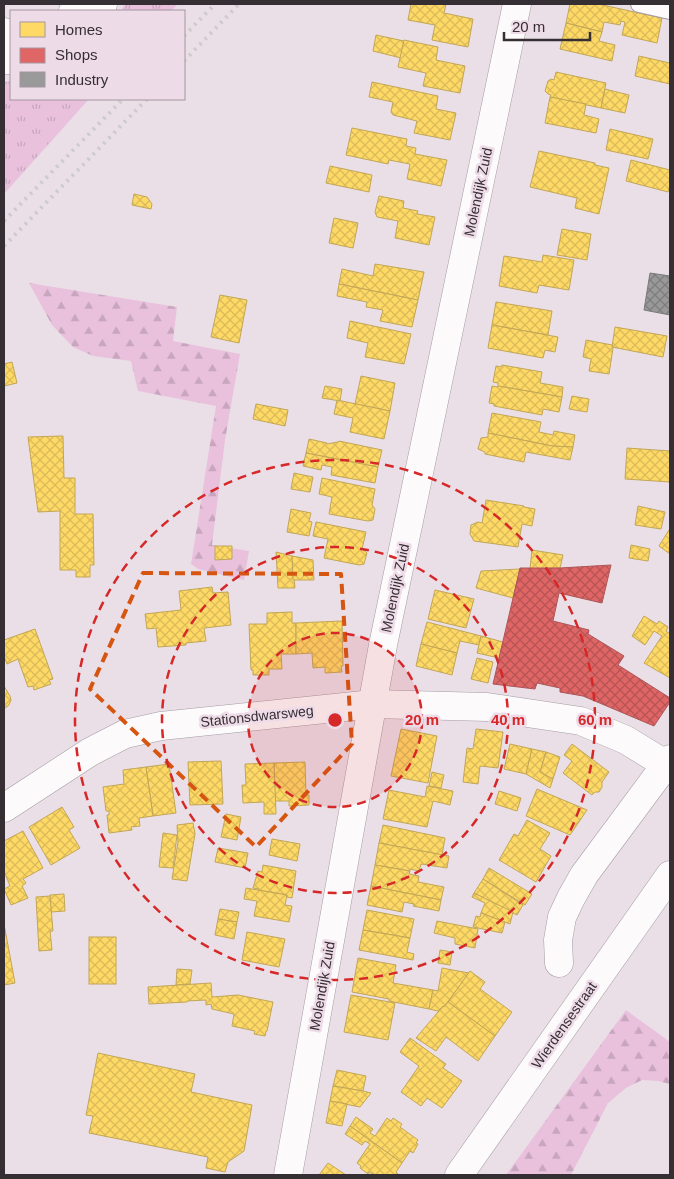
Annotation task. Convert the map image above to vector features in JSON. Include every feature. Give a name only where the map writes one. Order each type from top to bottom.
[{"type":"street","name":"Molendijk Zuid","points":[[288,1175],[385,636],[517,4]]},
{"type":"street","name":"Stationsdwarsweg","points":[[4,808],[90,752],[125,734],[161,726],[373,704],[487,707],[581,721],[626,740],[669,763]]},
{"type":"street","points":[[559,963],[558,940],[562,916],[575,890],[584,875],[669,763]]},
{"type":"street","name":"Wierdensestraat","points":[[459,1175],[670,875]]},
{"type":"lane","points":[[639,4],[670,11]]},
{"type":"highlighted area","points":[[143,573],[341,574],[352,744],[256,847],[90,689]]},
{"type":"green space","points":[[125,4],[178,4],[172,10],[122,10]]},
{"type":"green space","points":[[10,81],[10,100],[88,100],[4,194],[4,82]]},
{"type":"green space","points":[[29,283],[177,307],[173,341],[240,354],[225,440],[212,545],[249,551],[244,580],[198,569],[191,564],[216,406],[138,391],[131,361],[93,356],[73,347],[52,325]]},
{"type":"green space","points":[[626,1010],[670,1042],[670,1084],[642,1080],[626,1088],[608,1103],[571,1175],[506,1175]]},
{"type":"building: Homes","points":[[411,4],[446,4],[444,13],[473,19],[468,47],[432,40],[435,25],[408,20]]},
{"type":"building: Homes","points":[[570,4],[598,4],[662,18],[657,43],[622,35],[625,22],[621,21],[620,25],[604,22],[602,32],[566,23]]},
{"type":"building: Homes","points":[[566,23],[602,32],[599,41],[615,45],[612,61],[560,49]]},
{"type":"building: Homes","points":[[376,35],[404,41],[401,58],[373,51]]},
{"type":"building: Homes","points":[[404,40],[438,47],[436,60],[465,66],[460,93],[423,86],[426,73],[398,67]]},
{"type":"building: Homes","points":[[639,56],[670,63],[670,84],[635,76]]},
{"type":"building: Homes","points":[[556,72],[606,83],[601,108],[550,97],[551,95],[545,91],[548,81],[554,80]]},
{"type":"building: Homes","points":[[372,82],[438,96],[436,109],[456,113],[450,140],[414,133],[417,121],[393,115],[391,112],[393,102],[369,97]]},
{"type":"building: Homes","points":[[605,89],[629,95],[625,113],[601,108]]},
{"type":"building: Homes","points":[[550,97],[586,104],[584,115],[599,119],[596,133],[545,123]]},
{"type":"building: Homes","points":[[352,128],[407,139],[406,146],[416,148],[415,154],[447,160],[441,186],[407,179],[410,164],[389,160],[388,164],[346,155]]},
{"type":"building: Homes","points":[[610,129],[653,139],[648,159],[606,150]]},
{"type":"building: Homes","points":[[539,151],[595,163],[595,165],[609,168],[599,214],[575,208],[577,198],[530,187]]},
{"type":"building: Homes","points":[[631,160],[670,170],[668,192],[626,181]]},
{"type":"building: Homes","points":[[330,166],[372,175],[369,192],[326,183]]},
{"type":"building: Homes","points":[[134,194],[147,197],[152,204],[151,209],[132,205]]},
{"type":"building: Homes","points":[[379,196],[404,201],[403,208],[418,211],[417,214],[435,217],[429,245],[395,238],[398,221],[377,217],[375,212]]},
{"type":"building: Homes","points":[[334,218],[358,223],[353,248],[329,243]]},
{"type":"building: Homes","points":[[562,229],[591,234],[587,260],[557,255]]},
{"type":"building: Homes","points":[[543,255],[574,260],[569,290],[539,285],[537,293],[499,286],[504,256],[542,262]]},
{"type":"building: Homes","points":[[375,264],[424,272],[418,300],[339,284],[342,269],[373,276]]},
{"type":"building: Homes","points":[[339,284],[418,300],[412,327],[380,321],[383,310],[366,307],[367,302],[337,296]]},
{"type":"building: Homes","points":[[220,295],[247,300],[239,343],[211,337]]},
{"type":"building: Homes","points":[[496,302],[552,311],[548,335],[492,325]]},
{"type":"building: Homes","points":[[350,321],[411,334],[404,364],[365,357],[368,343],[347,338]]},
{"type":"building: Homes","points":[[492,325],[558,337],[555,352],[545,350],[543,358],[488,348]]},
{"type":"building: Homes","points":[[615,327],[667,336],[663,357],[612,347]]},
{"type":"building: Homes","points":[[586,340],[612,345],[609,374],[589,371],[591,359],[583,357]]},
{"type":"building: Homes","points":[[12,362],[17,383],[4,386],[4,364]]},
{"type":"building: Homes","points":[[502,365],[542,372],[540,383],[563,387],[562,397],[498,386],[498,383],[493,382],[496,366],[501,367]]},
{"type":"building: Homes","points":[[361,376],[395,383],[390,411],[355,404]]},
{"type":"building: Homes","points":[[325,386],[342,389],[340,401],[322,398]]},
{"type":"building: Homes","points":[[492,386],[562,397],[559,412],[543,409],[542,415],[494,406],[494,404],[489,403]]},
{"type":"building: Homes","points":[[572,396],[589,399],[587,412],[569,409]]},
{"type":"building: Homes","points":[[337,400],[390,411],[384,439],[350,432],[353,418],[334,414]]},
{"type":"building: Homes","points":[[256,404],[288,410],[285,426],[253,419]]},
{"type":"building: Homes","points":[[492,413],[541,422],[539,432],[553,435],[554,431],[575,435],[573,447],[552,446],[488,433]]},
{"type":"building: Homes","points":[[488,433],[552,446],[573,447],[570,460],[526,452],[524,462],[485,454],[485,452],[478,449],[481,438],[488,437]]},
{"type":"building: Homes","points":[[63,436],[64,478],[75,478],[75,514],[93,514],[94,565],[90,565],[90,577],[76,577],[76,570],[60,570],[60,511],[38,512],[28,437]]},
{"type":"building: Homes","points":[[309,439],[327,444],[339,441],[382,450],[378,467],[306,453]]},
{"type":"building: Homes","points":[[627,448],[670,451],[670,482],[625,479]]},
{"type":"building: Homes","points":[[306,453],[378,467],[375,483],[331,475],[332,467],[322,465],[321,470],[303,466]]},
{"type":"building: Homes","points":[[294,473],[313,477],[310,492],[291,489]]},
{"type":"building: Homes","points":[[322,478],[375,489],[372,505],[375,509],[373,520],[368,521],[329,514],[332,497],[319,494]]},
{"type":"building: Homes","points":[[486,500],[535,509],[532,526],[522,524],[518,547],[474,541],[470,534],[471,525],[478,522],[482,523]]},
{"type":"building: Homes","points":[[638,506],[665,512],[661,529],[635,525]]},
{"type":"building: Homes","points":[[291,509],[311,513],[309,521],[312,522],[309,536],[287,532]]},
{"type":"building: Homes","points":[[316,522],[366,532],[362,549],[367,553],[364,564],[359,565],[324,558],[328,539],[313,536]]},
{"type":"building: Homes","points":[[670,531],[670,554],[659,546]]},
{"type":"building: Homes","points":[[631,545],[650,549],[648,561],[629,558]]},
{"type":"building: Homes","points":[[215,546],[232,546],[232,559],[215,560]]},
{"type":"building: Homes","points":[[532,550],[563,555],[560,568],[530,569]]},
{"type":"building: Homes","points":[[276,552],[292,556],[295,588],[278,588]]},
{"type":"building: Homes","points":[[292,556],[313,560],[314,580],[293,580]]},
{"type":"building: Homes","points":[[520,569],[513,598],[476,588],[481,571]]},
{"type":"building: Homes","points":[[212,587],[213,593],[228,592],[231,625],[204,628],[206,641],[158,647],[156,628],[147,629],[145,614],[181,610],[179,591]]},
{"type":"building: Homes","points":[[435,590],[474,599],[466,628],[428,619]]},
{"type":"building: Homes","points":[[292,612],[292,623],[296,623],[296,654],[281,654],[282,669],[269,669],[269,675],[253,675],[253,670],[251,670],[249,624],[267,624],[267,613]]},
{"type":"building: Homes","points":[[644,616],[657,624],[659,621],[668,627],[666,631],[670,634],[670,678],[644,663],[662,636],[654,631],[645,645],[632,636]]},
{"type":"building: Homes","points":[[342,621],[342,672],[325,673],[325,667],[313,668],[312,653],[296,654],[296,623]]},
{"type":"building: Homes","points":[[427,622],[481,636],[479,645],[460,641],[457,653],[421,644]]},
{"type":"building: Homes","points":[[35,629],[53,679],[49,680],[51,684],[34,690],[33,686],[28,687],[18,659],[7,664],[4,656],[4,640]]},
{"type":"building: Homes","points":[[481,636],[503,642],[499,658],[477,653]]},
{"type":"building: Homes","points":[[421,644],[457,653],[452,675],[416,666]]},
{"type":"building: Homes","points":[[477,658],[493,662],[488,683],[471,679]]},
{"type":"building: Homes","points":[[4,686],[11,700],[4,709]]},
{"type":"building: Homes","points":[[401,729],[437,736],[428,783],[391,776]]},
{"type":"building: Homes","points":[[476,729],[503,732],[498,768],[480,766],[478,784],[463,782],[467,748],[473,749]]},
{"type":"building: Homes","points":[[510,744],[532,749],[526,774],[504,769]]},
{"type":"building: Homes","points":[[572,744],[609,772],[602,782],[599,792],[595,792],[592,795],[563,773],[572,761],[564,755]]},
{"type":"building: Homes","points":[[532,749],[546,752],[540,772],[553,779],[550,788],[526,774]]},
{"type":"building: Homes","points":[[546,752],[560,757],[553,779],[540,772]]},
{"type":"building: Homes","points":[[221,761],[223,804],[190,805],[188,762]]},
{"type":"building: Homes","points":[[305,762],[306,795],[309,795],[309,805],[289,806],[289,801],[275,801],[274,763]]},
{"type":"building: Homes","points":[[274,763],[276,814],[264,814],[264,802],[243,803],[242,785],[246,785],[245,764]]},
{"type":"building: Homes","points":[[169,764],[176,813],[153,816],[146,767]]},
{"type":"building: Homes","points":[[146,767],[153,816],[139,818],[140,826],[131,827],[132,830],[109,833],[107,815],[109,815],[109,811],[106,811],[103,787],[124,784],[123,770]]},
{"type":"building: Homes","points":[[432,772],[444,775],[441,788],[429,786]]},
{"type":"building: Homes","points":[[427,786],[453,791],[450,805],[433,801],[427,827],[383,819],[389,790],[425,797]]},
{"type":"building: Homes","points":[[537,789],[587,810],[570,835],[526,816]]},
{"type":"building: Homes","points":[[499,791],[521,798],[517,811],[495,804]]},
{"type":"building: Homes","points":[[62,807],[74,827],[69,830],[80,848],[51,865],[29,827]]},
{"type":"building: Homes","points":[[226,814],[241,817],[237,840],[221,837]]},
{"type":"building: Homes","points":[[527,820],[550,833],[540,849],[551,856],[536,882],[499,860],[514,834],[518,836]]},
{"type":"building: Homes","points":[[193,823],[195,834],[187,881],[172,879],[178,842],[177,825]]},
{"type":"building: Homes","points":[[383,825],[445,838],[442,855],[379,843]]},
{"type":"building: Homes","points":[[23,831],[43,868],[23,879],[26,883],[22,886],[28,898],[11,905],[4,889],[10,886],[4,871],[4,841]]},
{"type":"building: Homes","points":[[163,833],[177,835],[173,868],[159,867]]},
{"type":"building: Homes","points":[[272,839],[300,844],[297,861],[269,855]]},
{"type":"building: Homes","points":[[379,843],[449,856],[447,868],[421,864],[419,871],[410,869],[410,871],[375,865]]},
{"type":"building: Homes","points":[[218,848],[248,853],[245,868],[215,862]]},
{"type":"building: Homes","points":[[263,865],[296,871],[292,898],[287,897],[287,895],[253,888],[258,871],[262,872]]},
{"type":"building: Homes","points":[[375,865],[410,871],[409,874],[419,876],[418,882],[444,887],[441,900],[371,886]]},
{"type":"building: Homes","points":[[489,868],[532,894],[525,905],[483,879]]},
{"type":"building: Homes","points":[[483,879],[523,905],[517,915],[474,893]]},
{"type":"building: Homes","points":[[371,886],[441,900],[439,911],[413,906],[414,904],[404,902],[402,912],[367,905]]},
{"type":"building: Homes","points":[[246,888],[287,895],[285,905],[292,906],[289,922],[254,916],[257,901],[244,899]]},
{"type":"building: Homes","points":[[474,893],[513,912],[510,924],[481,913],[485,903],[472,897]]},
{"type":"building: Homes","points":[[64,894],[65,911],[51,912],[50,895]]},
{"type":"building: Homes","points":[[50,896],[53,931],[50,931],[52,950],[39,951],[36,897]]},
{"type":"building: Homes","points":[[220,909],[239,912],[237,922],[218,919]]},
{"type":"building: Homes","points":[[367,910],[414,919],[410,938],[363,930]]},
{"type":"building: Homes","points":[[481,913],[505,922],[502,933],[473,927],[476,916],[480,917]]},
{"type":"building: Homes","points":[[218,919],[237,922],[234,939],[215,935]]},
{"type":"building: Homes","points":[[437,921],[478,929],[475,948],[455,944],[455,938],[434,933]]},
{"type":"building: Homes","points":[[4,924],[15,983],[4,985]]},
{"type":"building: Homes","points":[[363,930],[410,938],[407,952],[414,954],[413,960],[359,950]]},
{"type":"building: Homes","points":[[247,932],[285,939],[279,967],[242,960]]},
{"type":"building: Homes","points":[[89,937],[116,937],[116,984],[89,984]]},
{"type":"building: Homes","points":[[440,950],[452,952],[450,965],[438,963]]},
{"type":"building: Homes","points":[[358,958],[396,965],[393,983],[433,990],[429,1009],[352,992]]},
{"type":"building: Homes","points":[[442,968],[469,973],[444,1007],[438,1011],[429,1009],[433,990],[438,991]]},
{"type":"building: Homes","points":[[177,969],[192,970],[190,984],[176,985]]},
{"type":"building: Homes","points":[[470,971],[485,982],[480,989],[512,1012],[495,1036],[448,1002]]},
{"type":"building: Homes","points":[[211,983],[212,997],[238,995],[273,1002],[265,1036],[254,1034],[255,1031],[232,1026],[234,1014],[212,1009],[211,1004],[206,1005],[206,1000],[149,1004],[148,987]]},
{"type":"building: Homes","points":[[351,995],[395,1003],[388,1040],[344,1032]]},
{"type":"building: Homes","points":[[448,1002],[495,1036],[478,1061],[446,1037],[436,1051],[416,1038]]},
{"type":"building: Homes","points":[[410,1038],[446,1064],[443,1068],[462,1081],[442,1108],[427,1098],[421,1106],[401,1092],[419,1066],[400,1052]]},
{"type":"building: Homes","points":[[98,1053],[195,1074],[191,1092],[252,1105],[244,1151],[228,1162],[225,1172],[206,1168],[208,1157],[89,1133],[93,1116],[86,1115]]},
{"type":"building: Homes","points":[[337,1070],[366,1076],[363,1091],[333,1086]]},
{"type":"building: Homes","points":[[333,1086],[371,1093],[360,1107],[330,1101]]},
{"type":"building: Homes","points":[[330,1101],[347,1104],[342,1126],[326,1123]]},
{"type":"building: Homes","points":[[356,1117],[373,1129],[370,1133],[375,1136],[387,1118],[391,1121],[393,1118],[402,1124],[400,1127],[418,1140],[416,1143],[418,1144],[413,1153],[410,1151],[402,1163],[350,1126]]},
{"type":"building: Homes","points":[[350,1126],[402,1163],[396,1172],[397,1175],[375,1175],[369,1172],[368,1174],[360,1168],[361,1166],[357,1163],[370,1144],[365,1141],[362,1145],[345,1134]]},
{"type":"building: Homes","points":[[328,1163],[346,1175],[319,1175]]},
{"type":"building: Shops","points":[[611,565],[602,603],[559,593],[553,621],[589,630],[588,634],[624,656],[618,665],[670,698],[670,702],[654,726],[583,696],[560,692],[560,688],[537,683],[535,689],[493,684],[520,568]]},
{"type":"building: Industry","points":[[650,273],[670,276],[670,315],[644,310]]},
{"type":"railway","points":[[185,35],[215,4]]},
{"type":"railway","points":[[185,60],[239,4]]},
{"type":"railway","points":[[4,221],[122,100]]},
{"type":"railway","points":[[4,246],[146,100]]}]
